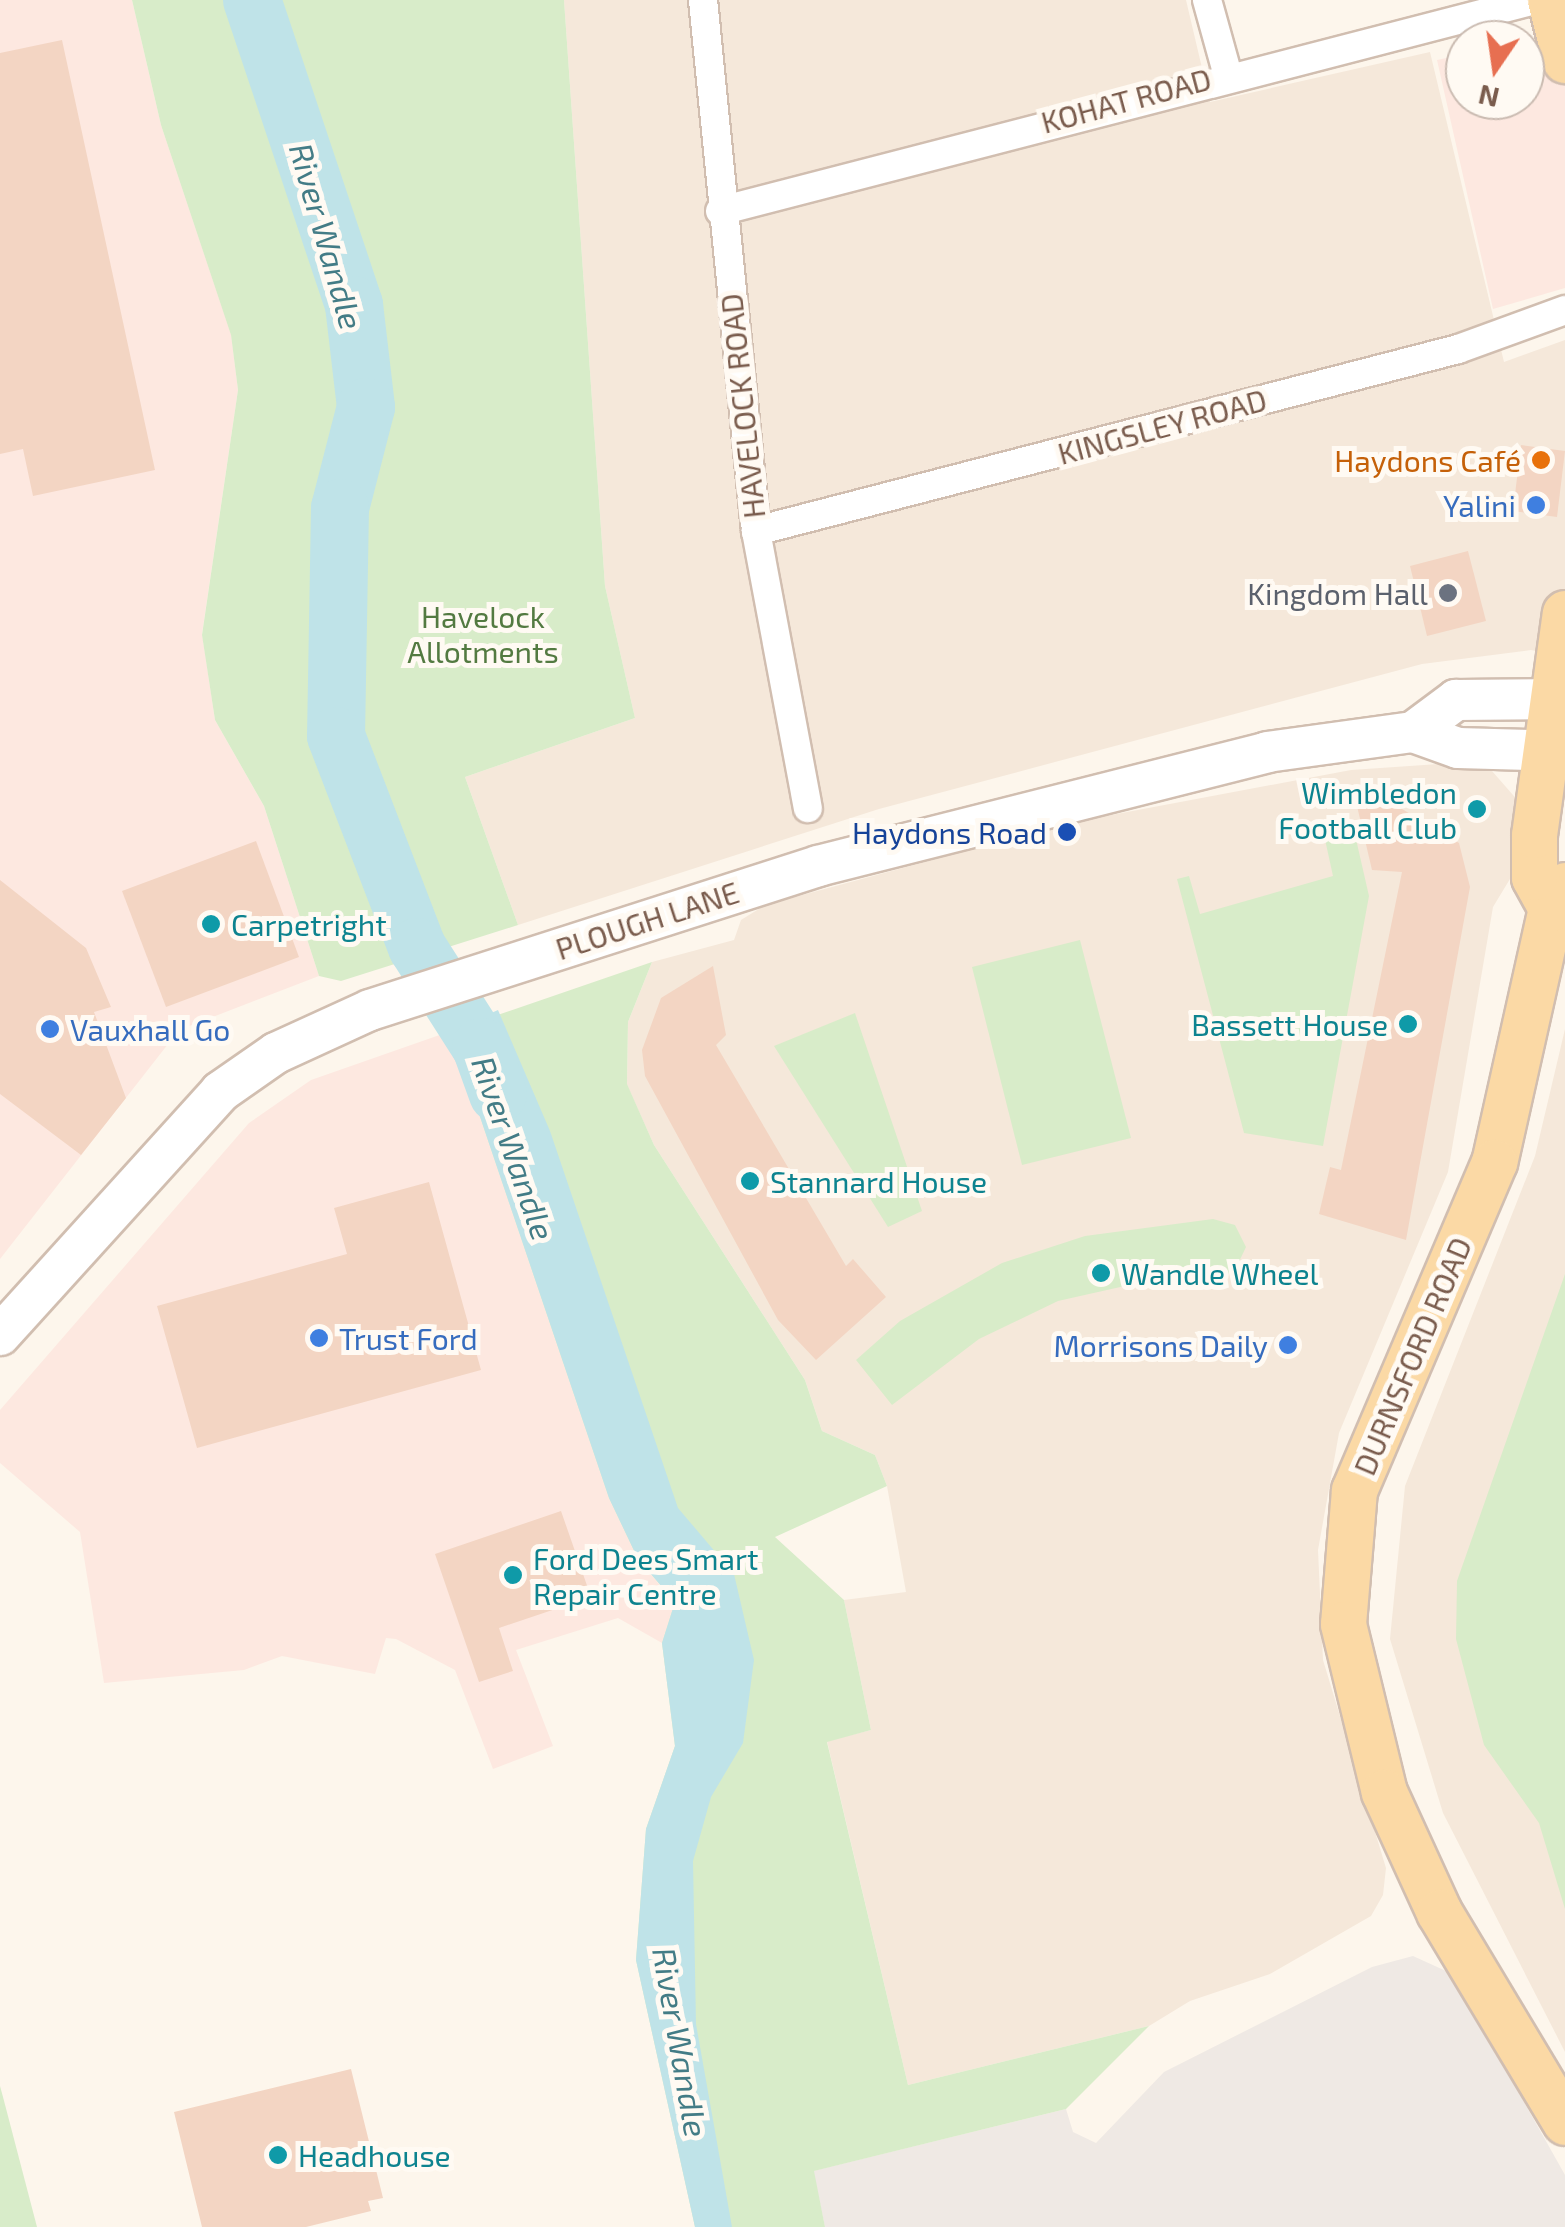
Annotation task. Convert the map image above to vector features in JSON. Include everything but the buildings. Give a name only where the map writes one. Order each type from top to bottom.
[{"type":"main road","points":[[1550,0],[1565,60]]},
{"type":"main road","points":[[1558,698],[1565,613]]},
{"type":"main road","name":"PLOUGH LANE","points":[[1413,732],[1456,700],[1558,698]]},
{"type":"main road","name":"DURNSFORD ROAD","points":[[1558,698],[1534,876],[1558,896],[1494,1162],[1354,1490],[1342,1624],[1384,1792],[1439,1912],[1565,2122]]},
{"type":"main road","name":"PLOUGH LANE","points":[[1,1332],[220,1092],[276,1053],[390,1004],[1048,801],[1267,752],[1413,732],[1458,748],[1554,749]]},
{"type":"street","name":"HAVELOCK ROAD","points":[[703,0],[720,210],[756,531],[808,808]]},
{"type":"street","points":[[1207,0],[1227,72]]},
{"type":"street","name":"KOHAT ROAD","points":[[720,210],[1227,72],[1535,0]]},
{"type":"street","name":"KINGSLEY ROAD","points":[[756,531],[1458,349],[1565,310]]},
{"type":"shaded area","points":[[0,0],[132,0],[161,125],[231,334],[238,390],[202,634],[215,720],[264,806],[319,976],[179,1030],[0,1259]]},
{"type":"shaded area","points":[[564,0],[1186,0],[1210,102],[1430,52],[1504,362],[1565,340],[1565,657],[1531,650],[1422,664],[879,809],[518,925],[465,777],[635,718],[605,586]]},
{"type":"shaded area","points":[[1565,33],[1565,288],[1493,309],[1450,120],[1545,120],[1545,38]]},
{"type":"shaded area","points":[[1445,58],[1445,96],[1437,60]]},
{"type":"shaded area","points":[[1468,762],[1492,771],[1520,803],[1513,874],[1493,907],[1448,1172],[1339,1433],[1318,1550],[1323,1660],[1386,1868],[1383,1895],[1371,1916],[1270,1974],[1190,2001],[1149,2026],[908,2085],[827,1741],[871,1730],[844,1600],[906,1592],[887,1486],[875,1455],[822,1431],[805,1380],[654,1145],[627,1085],[628,1022],[652,962],[734,940],[741,920],[765,905],[1074,822],[1351,770]]},
{"type":"shaded area","points":[[1565,1029],[1565,2052],[1443,1813],[1390,1639],[1405,1486],[1535,1156]]},
{"type":"shaded area","points":[[451,1031],[609,1498],[638,1559],[675,1603],[662,1643],[618,1618],[516,1650],[553,1746],[493,1769],[455,1670],[396,1639],[386,1638],[375,1674],[282,1656],[244,1670],[104,1683],[80,1532],[0,1463],[0,1410],[249,1123],[311,1080]]},
{"type":"shaded area","points":[[1413,1956],[1446,1971],[1470,2006],[1565,2175],[1565,2227],[825,2227],[813,2171],[1066,2109],[1073,2132],[1096,2143],[1164,2072],[1372,1967]]},
{"type":"green space","name":"Havelock Allotments","points":[[132,0],[564,0],[605,586],[635,718],[465,777],[518,925],[341,981],[319,976],[264,806],[215,720],[202,635],[238,390],[231,335],[161,125]]},
{"type":"green space","points":[[1353,826],[1369,896],[1323,1146],[1244,1133],[1177,879],[1189,876],[1200,914],[1333,876],[1324,835]]},
{"type":"green space","points":[[1080,940],[1131,1138],[1022,1165],[972,967]]},
{"type":"green space","points":[[652,962],[628,1022],[627,1084],[654,1145],[805,1380],[822,1431],[875,1455],[887,1486],[775,1537],[844,1600],[871,1730],[827,1742],[908,2085],[1149,2026],[1066,2109],[814,2171],[825,2227],[695,2227],[636,1960],[646,1829],[675,1746],[662,1643],[675,1602],[638,1559],[609,1498],[451,1031]]},
{"type":"green space","points":[[855,1013],[922,1211],[888,1227],[774,1046]]},
{"type":"green space","points":[[1213,1219],[1235,1225],[1246,1247],[1235,1270],[1214,1281],[1147,1281],[1058,1301],[979,1339],[892,1405],[856,1360],[900,1321],[1002,1263],[1085,1236]]},
{"type":"green space","points":[[1565,1274],[1565,1909],[1539,1823],[1484,1745],[1456,1639],[1457,1581]]},
{"type":"green space","points":[[0,2086],[3,2097],[37,2227],[0,2227]]},
{"type":"water","points":[[498,1010],[550,1131],[678,1508],[734,1574],[754,1660],[743,1743],[711,1797],[693,1861],[696,2024],[732,2227],[695,2227],[636,1960],[646,1829],[675,1746],[662,1643],[675,1602],[638,1559],[609,1498],[451,1031]]},
{"type":"waterway","name":"River Wandle","points":[[252,0],[354,305],[366,407],[340,508],[336,736],[417,947],[481,1047],[498,1094]]},
{"type":"place","name":"Haydons Café","points":[[1541,460]]},
{"type":"place","name":"Yalini","points":[[1536,505]]},
{"type":"place","name":"Kingdom Hall","points":[[1448,593]]},
{"type":"place","name":"Wimbledon Football Club","points":[[1477,809]]},
{"type":"place","name":"Haydons Road","points":[[1067,832]]},
{"type":"place","name":"Carpetright","points":[[211,924]]},
{"type":"place","name":"Bassett House","points":[[1408,1024]]},
{"type":"place","name":"Vauxhall Go","points":[[50,1029]]},
{"type":"place","name":"Stannard House","points":[[750,1181]]},
{"type":"place","name":"Wandle Wheel","points":[[1101,1273]]},
{"type":"place","name":"Trust Ford","points":[[319,1338]]},
{"type":"place","name":"Morrisons Daily","points":[[1288,1345]]},
{"type":"place","name":"Ford Dees Smart Repair Centre","points":[[513,1575]]},
{"type":"place","name":"Headhouse","points":[[278,2155]]}]
